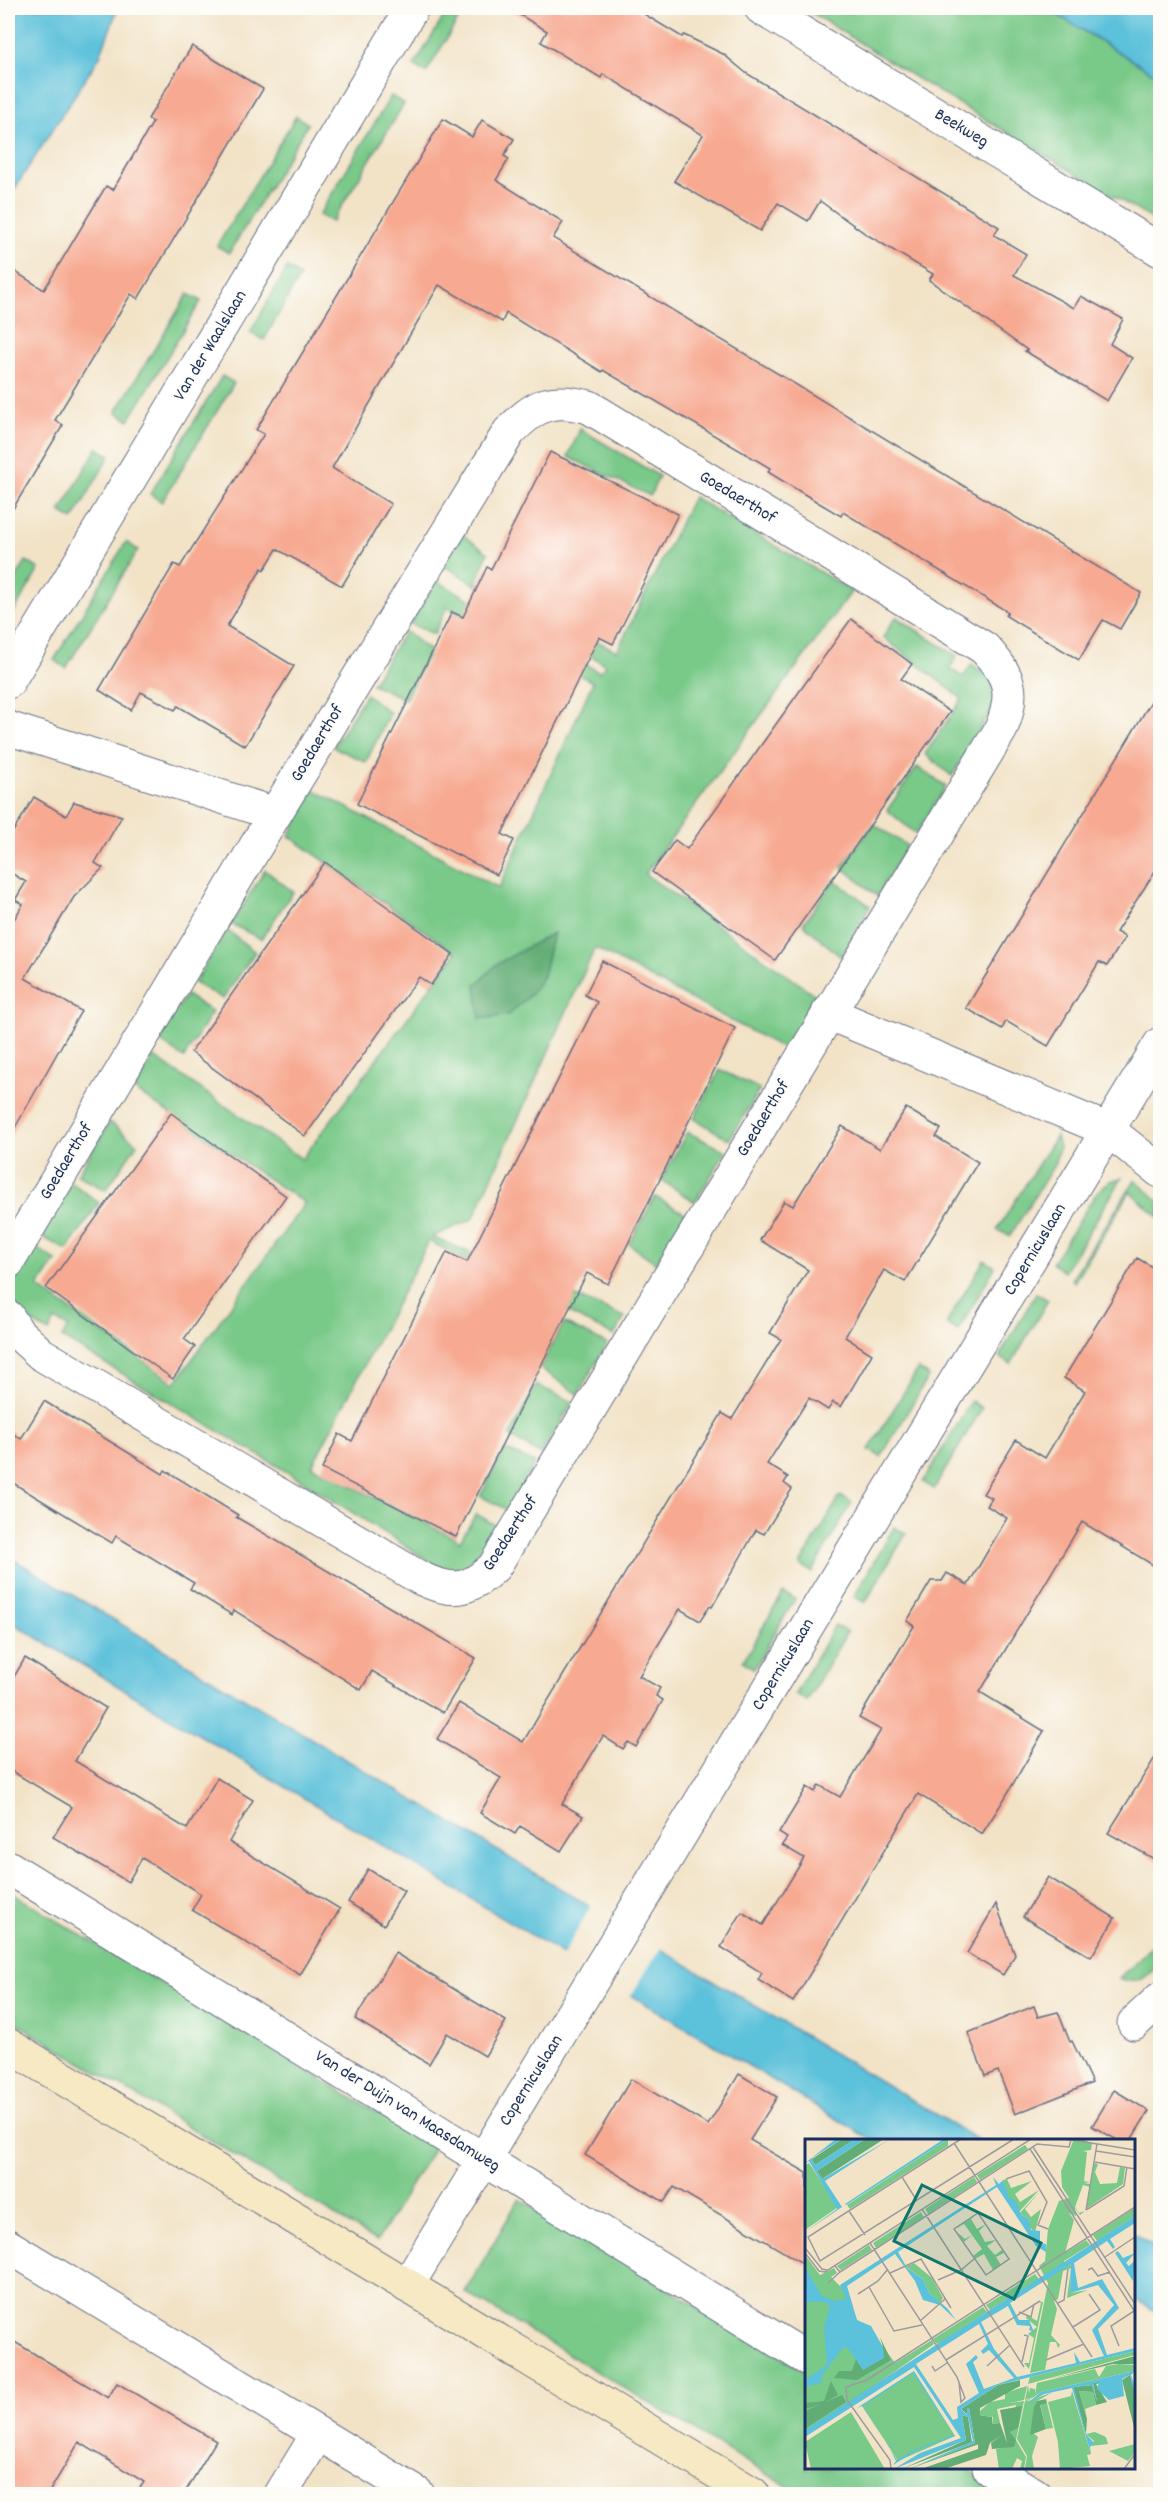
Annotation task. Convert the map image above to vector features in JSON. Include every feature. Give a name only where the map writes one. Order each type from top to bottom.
[{"type":"street","name":"Van der Waalslaan","points":[[8,682],[412,8]]},
{"type":"street","name":"Beekweg","points":[[761,8],[1161,250]]},
{"type":"street","name":"Goedaerthof","points":[[8,1262],[274,814],[508,432],[527,412],[547,403],[567,402],[589,407],[984,648],[1001,667],[1010,688],[1009,711],[1002,729],[494,1567],[477,1582],[457,1589],[439,1586],[420,1578],[41,1354],[18,1333],[8,1317]]},
{"type":"street","points":[[8,728],[274,814]]},
{"type":"street","points":[[828,1013],[1107,1130],[1161,1171]]},
{"type":"street","name":"Copernicuslaan","points":[[407,2286],[1161,1044]]},
{"type":"street","name":"Van der Duijn van Maasdamweg","points":[[8,1867],[805,2357]]},
{"type":"street","points":[[1134,2023],[1161,1999]]},
{"type":"street","points":[[8,2045],[753,2494]]},
{"type":"street","points":[[8,2246],[418,2494]]},
{"type":"street","points":[[281,2494],[317,2434]]},
{"type":"street","points":[[991,2469],[1034,2494]]},
{"type":"green space","points":[[449,8],[465,8],[426,73],[414,66]]},
{"type":"green space","points":[[804,8],[1046,8],[1160,77],[1160,224],[924,83]]},
{"type":"green space","points":[[391,96],[404,104],[332,222],[319,215]]},
{"type":"green space","points":[[296,116],[308,124],[229,253],[217,246]]},
{"type":"green space","points":[[287,268],[300,276],[264,340],[250,333]]},
{"type":"green space","points":[[188,294],[201,301],[129,420],[116,412]]},
{"type":"green space","points":[[222,376],[234,383],[162,502],[150,494]]},
{"type":"green space","points":[[580,429],[659,476],[650,496],[568,457]]},
{"type":"green space","points":[[97,448],[110,455],[73,520],[60,512]]},
{"type":"green space","points":[[693,497],[852,591],[645,874],[815,995],[786,1050],[595,948],[473,1219],[432,1237],[625,1317],[614,1336],[429,1241],[312,1466],[460,1541],[476,1514],[499,1527],[476,1565],[466,1571],[447,1572],[304,1482],[62,1338],[68,1327],[55,1320],[49,1332],[27,1320],[16,1311],[12,1303],[12,1287],[34,1246],[56,1261],[38,1287],[175,1383],[305,1203],[134,1090],[153,1056],[302,1159],[456,953],[289,836],[314,790],[499,888],[593,682],[447,607],[434,634],[410,624],[437,581],[599,672],[606,665],[443,565],[462,534],[488,553],[476,582],[617,651]]},
{"type":"green space","points":[[126,542],[138,550],[66,668],[54,660]]},
{"type":"green space","points":[[26,561],[39,569],[8,622],[8,593]]},
{"type":"green space","points":[[896,617],[957,656],[950,669],[963,677],[972,664],[992,679],[997,700],[952,776],[925,754],[962,699],[883,637]]},
{"type":"green space","points":[[405,631],[430,651],[405,699],[372,684]]},
{"type":"green space","points":[[366,694],[390,713],[366,762],[333,747]]},
{"type":"green space","points":[[917,767],[946,786],[916,834],[887,810]]},
{"type":"green space","points":[[874,824],[907,846],[877,896],[842,867]]},
{"type":"green space","points":[[265,870],[293,892],[261,939],[231,924]]},
{"type":"green space","points":[[834,880],[870,906],[841,957],[803,924]]},
{"type":"green space","points":[[227,930],[255,952],[223,999],[194,983]]},
{"type":"green space","points":[[553,933],[543,976],[531,994],[508,1015],[480,1019],[476,985],[497,964]]},
{"type":"green space","points":[[186,995],[212,1012],[184,1058],[158,1040]]},
{"type":"green space","points":[[720,1070],[760,1089],[729,1140],[694,1118]]},
{"type":"green space","points":[[110,1122],[137,1144],[106,1190],[77,1175]]},
{"type":"green space","points":[[687,1132],[726,1151],[695,1202],[661,1180]]},
{"type":"green space","points":[[1056,1136],[1059,1148],[1054,1165],[1010,1236],[997,1230]]},
{"type":"green space","points":[[1122,1178],[1064,1272],[1052,1263],[1097,1192],[1110,1181]]},
{"type":"green space","points":[[1135,1180],[1160,1202],[1160,1218],[1130,1192],[1074,1282],[1072,1278]]},
{"type":"green space","points":[[71,1182],[99,1203],[67,1250],[38,1235]]},
{"type":"green space","points":[[655,1197],[687,1214],[656,1263],[629,1244]]},
{"type":"green space","points":[[984,1260],[995,1267],[958,1331],[946,1324]]},
{"type":"green space","points":[[1036,1293],[1048,1300],[1011,1364],[999,1357]]},
{"type":"green space","points":[[564,1323],[607,1344],[578,1394],[540,1368]]},
{"type":"green space","points":[[918,1369],[929,1376],[881,1457],[869,1450]]},
{"type":"green space","points":[[536,1385],[573,1402],[541,1455],[510,1436]]},
{"type":"green space","points":[[971,1401],[982,1408],[934,1489],[923,1482]]},
{"type":"green space","points":[[505,1450],[535,1463],[508,1510],[480,1496]]},
{"type":"green space","points":[[840,1496],[852,1502],[812,1572],[800,1565]]},
{"type":"green space","points":[[894,1527],[906,1534],[865,1603],[854,1596]]},
{"type":"green space","points":[[783,1593],[795,1599],[754,1669],[743,1661]]},
{"type":"green space","points":[[835,1625],[847,1632],[807,1701],[795,1694]]},
{"type":"green space","points":[[8,1891],[434,2147],[377,2241],[8,2018]]},
{"type":"green space","points":[[1160,1938],[1160,1962],[1151,1972],[1138,1981],[1119,1978]]},
{"type":"green space","points":[[519,2199],[805,2371],[805,2469],[967,2469],[1010,2494],[800,2494],[465,2292]]},
{"type":"water","points":[[12,8],[118,8],[100,56],[8,199],[8,26],[18,21]]},
{"type":"water","points":[[1046,8],[1160,8],[1160,77]]},
{"type":"water","points":[[8,1556],[976,2139],[870,2139],[8,1620]]},
{"type":"water","points":[[1135,2235],[1160,2251],[1160,2314],[1135,2299]]},
{"type":"pier","points":[[592,1904],[664,1947],[660,1949],[630,1997],[562,1957]]},
{"type":"building","points":[[508,8],[634,8],[682,37],[684,35],[723,54],[746,73],[999,227],[994,235],[1026,254],[1014,275],[1074,308],[1081,296],[1123,319],[1110,344],[1132,358],[1107,401],[1025,351],[1027,350],[929,280],[933,274],[866,234],[820,201],[808,221],[778,203],[760,231],[674,181],[703,135],[603,74],[601,78],[541,42],[547,31]]},
{"type":"building","points":[[192,46],[263,89],[138,299],[131,294],[55,420],[63,425],[8,517],[8,267],[44,290],[106,186],[113,190],[153,122],[148,119]]},
{"type":"building","points":[[443,119],[472,137],[482,120],[514,139],[504,156],[509,159],[496,180],[563,222],[553,238],[1141,593],[1120,629],[1103,620],[1079,660],[1006,616],[1008,612],[843,512],[841,516],[768,472],[770,468],[603,370],[602,372],[506,313],[502,322],[439,285],[332,468],[391,504],[342,586],[277,549],[264,570],[262,568],[227,626],[294,666],[245,746],[178,706],[175,710],[141,692],[131,710],[99,690],[174,564],[180,567],[264,434],[256,430]]},
{"type":"building","points":[[550,452],[678,514],[613,644],[599,637],[502,834],[514,840],[497,875],[357,804],[452,612],[463,617],[487,567],[491,569]]},
{"type":"building","points":[[851,619],[912,664],[901,679],[950,712],[775,960],[652,872],[675,840],[687,849]]},
{"type":"building","points":[[1161,685],[1161,862],[1116,932],[1125,937],[1107,966],[1099,962],[1048,1046],[1006,1021],[1002,1029],[966,1008]]},
{"type":"building","points":[[34,797],[66,816],[74,802],[122,816],[95,863],[103,868],[74,897],[25,978],[81,1011],[8,1140],[8,930],[23,904],[15,900],[26,882],[8,871],[8,840]]},
{"type":"building","points":[[325,862],[453,954],[431,985],[419,977],[305,1136],[191,1052]]},
{"type":"building","points":[[602,961],[735,1028],[608,1284],[587,1273],[456,1537],[322,1469],[339,1434],[352,1441],[447,1252],[467,1262],[597,1002],[585,995]]},
{"type":"building","points":[[906,1108],[941,1129],[936,1137],[978,1162],[905,1282],[884,1270],[845,1337],[872,1354],[841,1407],[833,1402],[828,1410],[809,1398],[767,1464],[788,1477],[784,1483],[792,1489],[764,1534],[756,1530],[712,1607],[710,1606],[700,1621],[680,1609],[639,1676],[660,1688],[656,1696],[663,1700],[636,1747],[628,1742],[623,1749],[603,1736],[562,1804],[583,1816],[561,1851],[520,1826],[515,1834],[480,1813],[501,1778],[437,1739],[459,1703],[523,1742],[722,1413],[732,1419],[781,1339],[770,1333],[808,1270],[760,1240],[784,1201],[793,1206],[842,1126],[880,1149]]},
{"type":"building","points":[[171,1113],[286,1196],[184,1339],[195,1347],[173,1379],[46,1288]]},
{"type":"building","points":[[1137,1258],[1161,1272],[1161,1570],[1082,1522],[980,1692],[1044,1731],[1003,1801],[982,1834],[918,1794],[793,2002],[758,1980],[762,1973],[721,1947],[742,1912],[763,1925],[804,1858],[782,1845],[787,1838],[779,1833],[807,1787],[815,1792],[819,1785],[840,1797],[881,1730],[859,1718],[914,1626],[907,1621],[931,1581],[942,1581],[947,1573],[968,1585],[1007,1518],[987,1506],[992,1498],[983,1494],[1016,1440],[1045,1458],[1085,1391],[1064,1378]]},
{"type":"building","points":[[44,1401],[163,1474],[165,1470],[238,1515],[236,1517],[476,1658],[443,1713],[372,1671],[361,1690],[234,1610],[232,1615],[190,1589],[194,1583],[116,1536],[112,1543],[8,1480],[8,1430],[21,1439]]},
{"type":"building","points":[[25,1658],[106,1708],[75,1761],[187,1829],[217,1778],[253,1800],[229,1842],[340,1909],[300,1975],[192,1910],[201,1894],[142,1858],[128,1882],[53,1837],[72,1807],[8,1769],[8,1687]]},
{"type":"building","points":[[1161,1748],[1161,1863],[1108,1833]]},
{"type":"building","points":[[368,1869],[404,1891],[384,1925],[348,1902]]},
{"type":"building","points":[[1048,1877],[1115,1918],[1091,1957],[1023,1917]]},
{"type":"building","points":[[996,1904],[1015,1955],[1003,1975],[967,1953]]},
{"type":"building","points":[[395,1953],[506,2021],[485,2056],[447,2033],[429,2064],[355,2019]]},
{"type":"building","points":[[1034,2006],[1038,2017],[1058,2012],[1070,2042],[1072,2041],[1092,2083],[1015,2114],[998,2071],[985,2076],[968,2033]]},
{"type":"building","points":[[739,2074],[777,2097],[750,2140],[805,2172],[805,2265],[674,2187],[664,2202],[585,2155],[631,2079],[708,2125]]},
{"type":"building","points":[[1114,2090],[1149,2111],[1132,2139],[1115,2139],[1092,2126]]},
{"type":"building","points":[[8,2338],[108,2398],[117,2383],[216,2441],[184,2494],[136,2494],[144,2482],[79,2442],[48,2494],[8,2494]]}]
